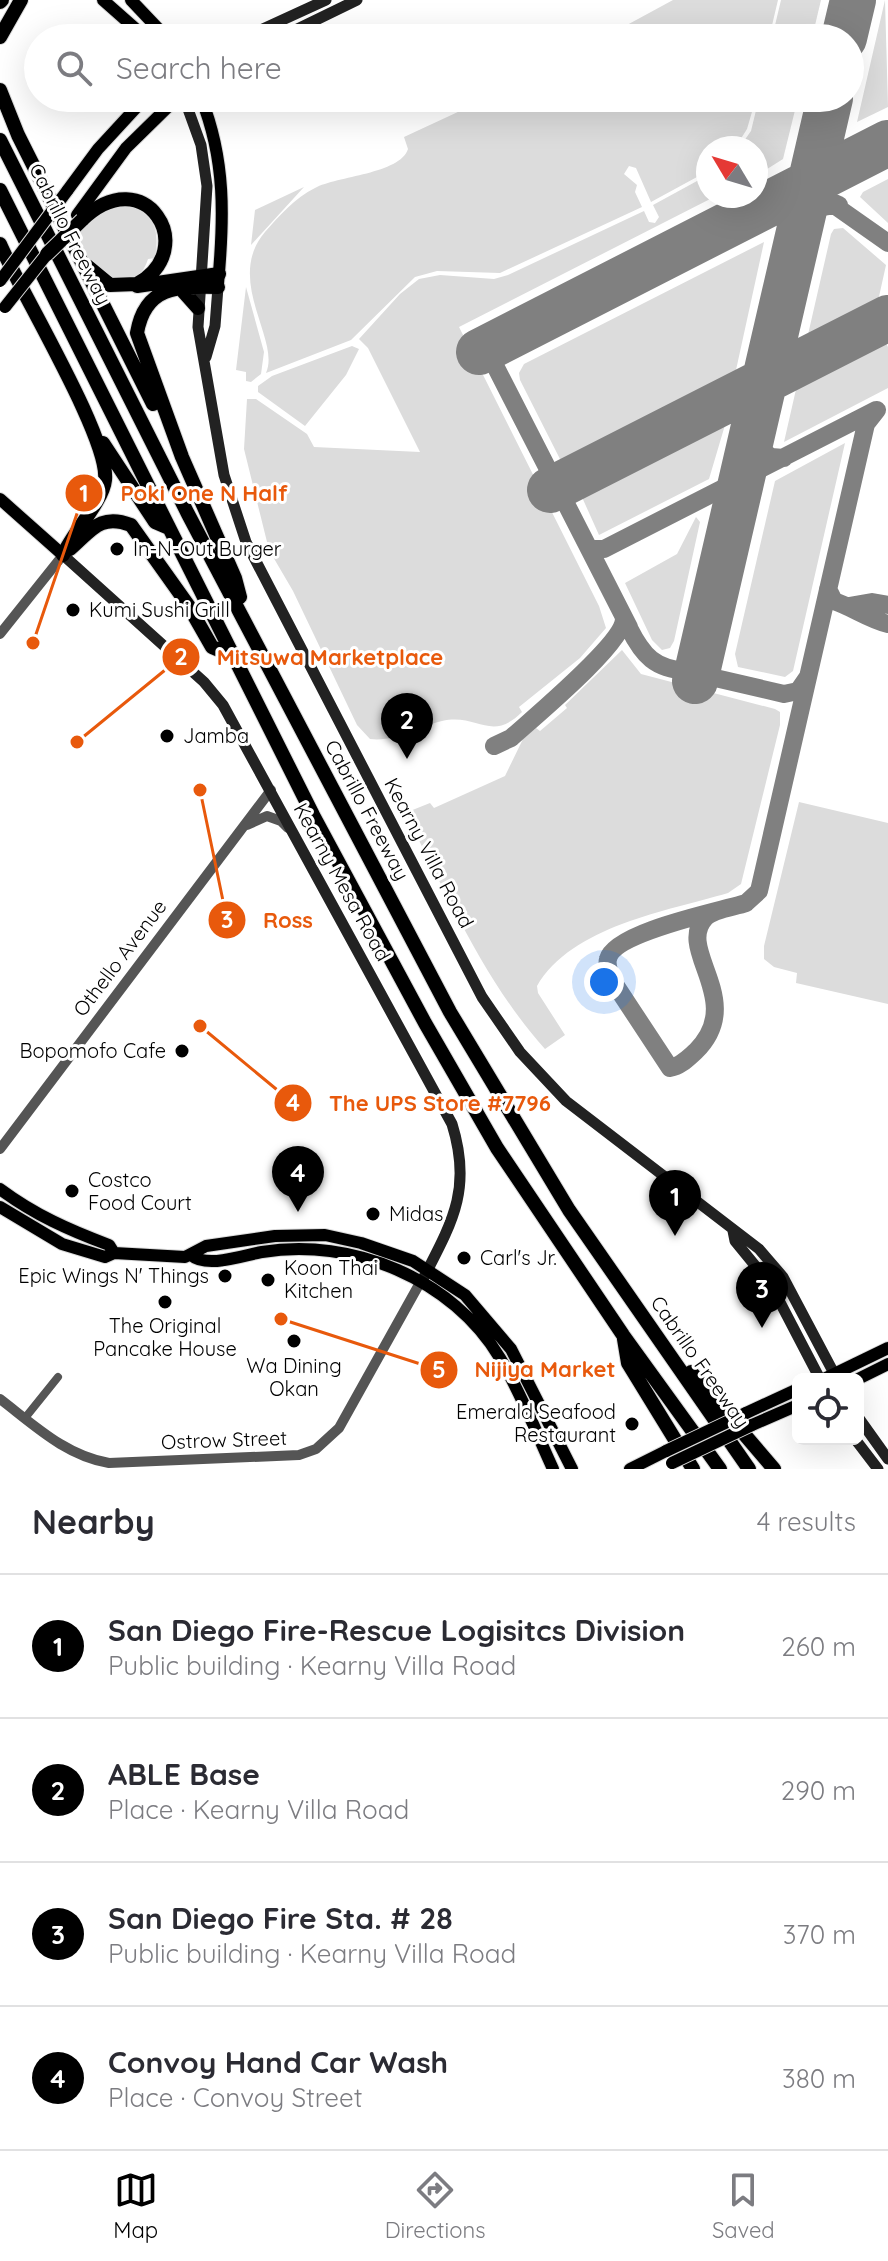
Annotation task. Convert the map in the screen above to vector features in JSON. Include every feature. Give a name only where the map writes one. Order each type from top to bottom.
[{"type":"highway","points":[[0,37],[21,0]]},
{"type":"highway","points":[[0,90],[18,135]]},
{"type":"highway","points":[[0,104],[182,457],[235,578],[246,621]]},
{"type":"highway","name":"Cabrillo Freeway","points":[[0,140],[188,514],[450,1012],[569,1210],[749,1469]]},
{"type":"highway","name":"Cabrillo Freeway","points":[[0,190],[313,815],[461,1086],[497,1148],[623,1335],[720,1469]]},
{"type":"highway","points":[[47,254],[80,217],[97,206],[116,198],[139,201],[155,212],[165,235],[164,255],[152,274],[133,286]]},
{"type":"highway","points":[[0,244],[102,453],[105,481],[63,555]]},
{"type":"highway","points":[[0,252],[11,269]]},
{"type":"highway","points":[[80,259],[110,285],[219,281]]},
{"type":"highway","points":[[182,457],[137,333],[140,315],[149,301],[164,291],[200,282]]},
{"type":"highway","points":[[181,289],[198,308]]},
{"type":"highway","points":[[75,394],[155,522],[169,528]]},
{"type":"highway","points":[[63,555],[103,520],[117,519],[131,525],[188,605],[212,647],[233,656]]},
{"type":"highway","points":[[623,1335],[628,1363],[693,1469]]},
{"type":"highway","points":[[672,1358],[694,1374],[774,1469]]},
{"type":"main road","points":[[103,0],[130,24]]},
{"type":"main road","points":[[131,0],[154,24]]},
{"type":"main road","points":[[274,24],[326,0]]},
{"type":"main road","points":[[307,24],[357,0]]},
{"type":"main road","points":[[296,24],[307,15],[307,9]]},
{"type":"main road","points":[[0,281],[67,191],[132,112]]},
{"type":"main road","points":[[80,217],[126,148],[163,112]]},
{"type":"main road","name":"Kearny Villa Road","points":[[189,112],[201,145],[207,186],[198,308],[209,404],[224,475],[246,542],[482,997],[520,1052],[566,1101],[733,1231],[744,1234],[783,1277],[827,1373]]},
{"type":"main road","name":"Kearny Villa Road","points":[[205,112],[214,140],[224,203],[215,326],[205,361]]},
{"type":"main road","points":[[2,310],[47,254]]},
{"type":"main road","points":[[0,499],[63,555]]},
{"type":"main road","name":"Kearny Mesa Road","points":[[63,555],[212,691],[223,705],[335,906],[456,1138],[461,1185],[457,1209],[421,1281]]},
{"type":"main road","points":[[0,1189],[34,1213],[75,1235],[109,1245],[114,1253]]},
{"type":"main road","points":[[0,1207],[39,1231],[105,1257],[114,1253],[143,1257],[191,1255],[205,1261],[276,1250],[324,1249],[364,1258],[421,1281],[456,1306],[499,1356],[553,1469]]},
{"type":"main road","points":[[39,1231],[50,1231],[81,1245],[93,1239]]},
{"type":"main road","points":[[191,1255],[206,1246],[275,1236],[325,1235],[382,1249],[428,1269],[471,1300],[511,1349],[572,1469]]},
{"type":"main road","points":[[839,1373],[888,1348]]},
{"type":"main road","points":[[864,1376],[888,1364]]},
{"type":"main road","points":[[630,1469],[792,1392]]},
{"type":"main road","points":[[666,1466],[792,1408]]},
{"type":"main road","points":[[864,1425],[888,1459]]},
{"type":"main road","points":[[860,1445],[878,1469]]},
{"type":"street","points":[[0,634],[63,555]]},
{"type":"street","name":"Othello Avenue","points":[[0,1149],[271,790]]},
{"type":"street","points":[[234,837],[253,821],[267,816],[281,821],[296,838]]},
{"type":"street","name":"Ostrow Street","points":[[0,1399],[73,1453],[109,1463],[299,1455],[316,1449],[339,1428],[421,1281]]},
{"type":"street","points":[[25,1418],[58,1377]]},
{"type":"shaded area","points":[[673,0],[778,0],[772,24],[629,24]]},
{"type":"shaded area","points":[[781,0],[821,0],[815,24],[775,24]]},
{"type":"shaded area","points":[[885,0],[888,107],[857,122],[859,112],[864,112],[864,92]]},
{"type":"shaded area","points":[[458,112],[752,112],[743,136],[696,136],[696,178],[651,202],[636,168],[629,166],[624,174],[637,185],[635,192],[642,207],[500,273],[437,271],[415,277],[351,340],[266,373],[269,359],[251,289],[250,270],[254,250],[265,232],[308,192],[393,164],[408,149],[404,137]]},
{"type":"shaded area","points":[[756,112],[795,112],[783,159],[768,168],[768,136],[747,136]]},
{"type":"shaded area","points":[[888,179],[888,223],[860,197],[863,192]]},
{"type":"shaded area","points":[[696,182],[696,206],[459,327],[599,606],[606,628],[580,658],[519,707],[522,712],[511,721],[493,726],[442,721],[398,736],[370,739],[357,725],[293,591],[269,550],[244,449],[247,399],[256,399],[307,434],[314,447],[420,452],[368,348],[359,339],[400,294],[419,279],[440,275],[494,279],[508,275],[644,211],[649,222],[655,223],[659,217],[653,205]]},
{"type":"shaded area","points":[[304,187],[251,245],[255,210]]},
{"type":"shaded area","points":[[132,205],[147,216],[154,227],[157,241],[155,258],[148,259],[138,275],[118,280],[91,266],[75,238],[98,212]]},
{"type":"shaded area","points":[[843,228],[886,265],[878,301],[807,339],[831,234],[834,229]]},
{"type":"shaded area","points":[[764,242],[736,370],[731,377],[562,463],[520,380],[519,373],[524,364]]},
{"type":"shaded area","points":[[246,287],[264,352],[261,374],[251,382],[246,381],[246,372],[236,370]]},
{"type":"shaded area","points":[[884,339],[888,347],[888,388],[784,442],[797,385]]},
{"type":"shaded area","points":[[352,346],[359,349],[346,375],[305,426],[258,392],[258,386],[272,376]]},
{"type":"shaded area","points":[[721,420],[725,425],[709,479],[599,535],[581,495]]},
{"type":"shaded area","points":[[845,443],[793,671],[785,677],[738,667],[735,654],[775,481]]},
{"type":"shaded area","points":[[696,517],[700,522],[674,641],[670,648],[662,650],[652,640],[625,583],[677,554]]},
{"type":"shaded area","points":[[622,650],[641,674],[775,709],[780,712],[780,725],[741,884],[728,893],[623,924],[573,949],[553,966],[537,986],[538,993],[565,1035],[545,1049],[523,1023],[485,966],[405,813],[430,803],[434,808],[505,776],[523,739],[536,728],[540,731],[567,708],[565,705]]},
{"type":"shaded area","points":[[799,802],[888,823],[888,1004],[796,983],[797,973],[774,967],[764,959],[764,946]]},
{"type":"taxiway","points":[[779,199],[809,192],[839,205]]},
{"type":"taxiway","points":[[801,224],[816,208],[834,205],[888,243]]},
{"type":"taxiway","points":[[486,348],[551,475],[557,480],[569,480]]},
{"type":"taxiway","points":[[589,549],[604,549],[876,410]]},
{"type":"taxiway","points":[[746,903],[759,891],[866,424],[877,410]]},
{"type":"taxiway","points":[[755,427],[758,448],[771,457],[784,458]]},
{"type":"taxiway","points":[[569,480],[561,494],[629,627]]},
{"type":"taxiway","points":[[828,589],[834,601],[888,624]]},
{"type":"taxiway","points":[[849,606],[872,602],[888,605]]},
{"type":"taxiway","points":[[494,746],[511,738],[576,680],[610,644],[624,618]]},
{"type":"taxiway","points":[[629,628],[651,659],[676,670],[687,671],[697,664],[702,654],[703,670],[711,677],[784,694],[798,691],[807,678]]},
{"type":"taxiway","points":[[746,903],[709,915],[698,931],[698,945],[713,995],[715,1013],[710,1032],[696,1051],[681,1064],[670,1068],[614,983],[608,959],[615,949],[647,932],[746,903]]},
{"type":"runway","points":[[847,24],[853,0]]},
{"type":"runway","points":[[695,681],[827,112]]},
{"type":"runway","points":[[479,352],[888,143]]},
{"type":"runway","points":[[550,490],[888,318]]},
{"type":"place","name":"In-N-Out Burger","points":[[117,549]]},
{"type":"place","name":"Kumi Sushi Grill","points":[[73,610]]},
{"type":"place","name":"Poki One N Half","points":[[33,643]]},
{"type":"place","name":"Jamba","points":[[167,736]]},
{"type":"place","name":"Mitsuwa Marketplace","points":[[77,742]]},
{"type":"place","name":"ABLE Base","points":[[407,759]]},
{"type":"place","name":"Ross","points":[[200,790]]},
{"type":"place","name":"The UPS Store #7796","points":[[200,1026]]},
{"type":"place","name":"Bopomofo Cafe","points":[[182,1051]]},
{"type":"place","name":"Costco Food Court","points":[[72,1191]]},
{"type":"place","name":"Convoy Hand Car Wash","points":[[298,1212]]},
{"type":"place","name":"Midas","points":[[373,1214]]},
{"type":"place","name":"San Diego Fire-Rescue Logisitcs Division","points":[[675,1236]]},
{"type":"place","name":"Carl's Jr.","points":[[464,1258]]},
{"type":"place","name":"Epic Wings N' Things","points":[[225,1276]]},
{"type":"place","name":"Koon Thai Kitchen","points":[[268,1280]]},
{"type":"place","name":"The Original Pancake House","points":[[165,1302]]},
{"type":"place","name":"Nijiya Market","points":[[281,1319]]},
{"type":"place","name":"San Diego Fire Sta. # 28","points":[[762,1328]]},
{"type":"place","name":"Wa Dining Okan","points":[[294,1341]]},
{"type":"place","name":"Emerald Seafood Restaurant","points":[[632,1424]]}]
